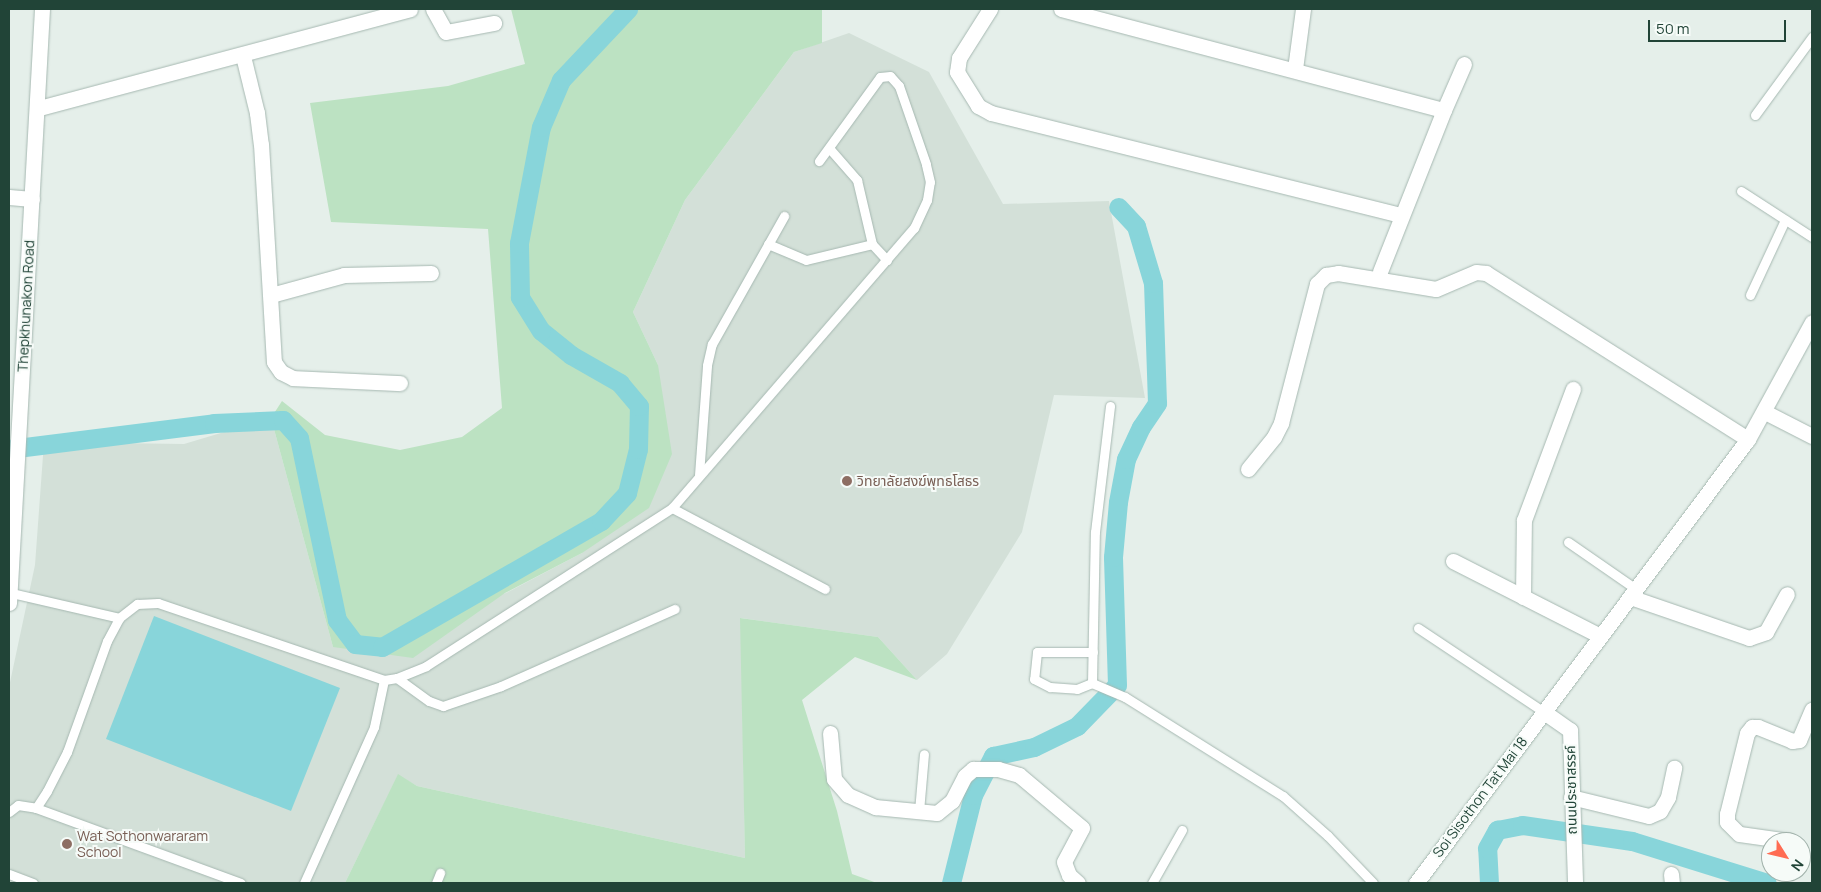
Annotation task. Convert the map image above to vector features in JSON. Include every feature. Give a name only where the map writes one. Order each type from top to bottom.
[{"type":"street","name":"Thepkhunakon Road","points":[[10,598],[32,198],[39,108],[42,9]]},
{"type":"street","points":[[39,108],[243,56],[410,9]]},
{"type":"street","points":[[433,9],[446,32],[494,23]]},
{"type":"street","points":[[990,9],[959,58],[957,72],[978,106],[991,113],[1400,215]]},
{"type":"street","points":[[1061,9],[1295,69],[1444,110]]},
{"type":"street","points":[[1295,69],[1303,9]]},
{"type":"street","points":[[243,56],[260,136],[274,362],[281,372],[293,378],[400,382]]},
{"type":"street","points":[[1380,272],[1400,215],[1464,64]]},
{"type":"street","points":[[9,197],[32,198]]},
{"type":"street","points":[[1248,469],[1274,438],[1281,423],[1317,284],[1326,276],[1338,273],[1436,289],[1476,272],[1486,272],[1748,439]]},
{"type":"street","points":[[270,295],[344,275],[431,273]]},
{"type":"street","name":"Soi Sisothon Tat Mai 18","points":[[1416,883],[1748,439],[1766,412],[1812,322]]},
{"type":"street","points":[[1523,597],[1524,520],[1573,389]]},
{"type":"street","points":[[1766,412],[1812,436]]},
{"type":"street","points":[[1453,561],[1600,636]]},
{"type":"street","points":[[1633,593],[1749,638],[1766,632],[1787,594]]},
{"type":"street","points":[[1761,837],[1739,834],[1727,822],[1727,814],[1747,733],[1758,727],[1792,741],[1799,740],[1812,710]]},
{"type":"street","name":"ถนนประชาสรรค์","points":[[1544,712],[1570,730],[1572,850],[1575,883]]},
{"type":"street","points":[[830,733],[831,772],[841,790],[875,808],[937,813],[945,808],[968,772],[981,768],[998,769],[1019,775],[1079,822],[1081,834],[1064,868],[1078,883]]},
{"type":"street","points":[[1571,804],[1648,816],[1660,811],[1668,797],[1674,768]]},
{"type":"lane","points":[[1755,115],[1812,37]]},
{"type":"lane","points":[[36,808],[58,773],[107,641],[119,618],[137,604],[158,603],[384,680],[397,678],[426,666],[672,508],[914,228],[927,200],[930,182],[899,86],[890,76],[880,77],[820,161]]},
{"type":"lane","points":[[829,148],[857,180],[872,244],[886,260]]},
{"type":"lane","points":[[1741,191],[1812,237]]},
{"type":"lane","points":[[699,475],[707,365],[712,344],[784,216]]},
{"type":"lane","points":[[1750,295],[1785,220]]},
{"type":"lane","points":[[768,244],[806,260],[872,244]]},
{"type":"lane","points":[[1092,683],[1095,532],[1110,406]]},
{"type":"lane","points":[[672,508],[826,589]]},
{"type":"lane","points":[[1568,542],[1633,593]]},
{"type":"lane","points":[[10,598],[119,618]]},
{"type":"lane","points":[[397,678],[429,701],[444,706],[500,686],[675,609]]},
{"type":"lane","points":[[1418,628],[1544,712]]},
{"type":"lane","points":[[1092,683],[1085,688],[1068,688],[1040,685],[1034,680],[1037,652],[1093,652]]},
{"type":"lane","points":[[304,883],[374,727],[384,680]]},
{"type":"lane","points":[[1092,683],[1106,687],[1125,697],[1283,796],[1328,836],[1373,883]]},
{"type":"lane","points":[[920,811],[924,754]]},
{"type":"lane","points":[[9,812],[18,805],[36,808],[241,883]]},
{"type":"lane","points":[[1152,883],[1182,830]]},
{"type":"lane","points":[[436,883],[440,873]]},
{"type":"lane","points":[[9,874],[33,883]]},
{"type":"shaded area","name":"วิทยาลัยสงฆ์พุทธโสธร","points":[[849,33],[929,72],[1003,204],[1109,201],[1145,398],[1054,395],[1022,532],[947,654],[917,680],[878,637],[741,618],[745,858],[417,786],[398,775],[345,883],[9,883],[9,687],[35,565],[44,442],[184,444],[271,418],[333,647],[506,593],[582,553],[658,365],[633,312],[685,200],[794,52]]},
{"type":"green space","points":[[511,9],[822,9],[822,43],[794,52],[685,200],[633,312],[658,365],[672,454],[649,508],[582,553],[505,593],[413,658],[333,647],[271,418],[282,401],[325,435],[400,450],[462,437],[502,408],[488,229],[331,222],[310,103],[448,86],[525,64]]},
{"type":"green space","points":[[740,618],[878,637],[917,680],[855,657],[802,700],[837,811],[852,874],[877,883],[345,883],[398,774],[417,786],[745,858]]},
{"type":"water","points":[[154,616],[340,688],[291,811],[106,739]]},
{"type":"waterway","points":[[9,449],[214,423],[283,420],[299,438],[337,620],[355,644],[382,647],[601,521],[627,493],[638,449],[639,406],[620,383],[571,355],[541,331],[520,297],[519,243],[541,127],[561,80],[628,9]]},
{"type":"waterway","points":[[951,883],[973,795],[993,756],[1034,747],[1077,726],[1117,685],[1113,557],[1118,502],[1126,459],[1141,427],[1157,403],[1153,283],[1136,226],[1118,207]]},
{"type":"waterway","points":[[1489,883],[1487,848],[1497,830],[1522,825],[1632,841],[1767,883]]},
{"type":"place","name":"วิทยาลัยสงฆ์พุทธโสธร","points":[[847,481]]},
{"type":"place","name":"Wat Sothonwararam School","points":[[67,844]]}]
